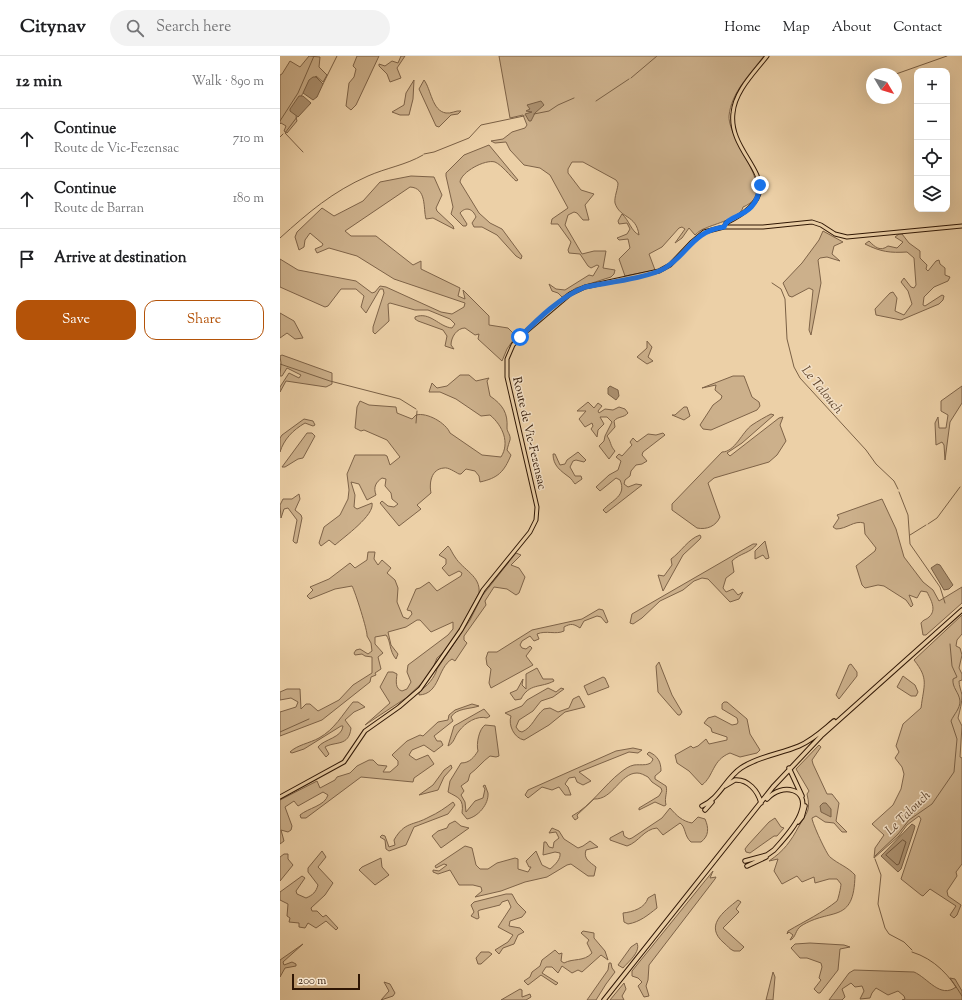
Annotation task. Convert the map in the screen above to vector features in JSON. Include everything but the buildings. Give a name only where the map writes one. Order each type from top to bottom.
[{"type":"highway","points":[[604,1000],[790,768],[848,711],[962,610]]},
{"type":"highway","points":[[702,806],[710,801],[729,778],[740,768],[754,761],[807,742],[848,711]]},
{"type":"highway","points":[[747,866],[773,854],[802,817],[805,806],[804,801],[790,768]]},
{"type":"highway","points":[[705,810],[726,785],[735,780],[741,780],[750,784],[760,799],[760,804]]},
{"type":"highway","points":[[745,861],[767,854],[774,850],[799,817],[803,806],[802,800],[797,793],[791,789],[784,788],[777,790],[760,804]]},
{"type":"main road","points":[[724,227],[726,223],[750,208],[758,195],[758,178],[737,138],[732,118],[734,105],[739,94],[767,56]]},
{"type":"main road","name":"Route de Vic-Fezensac","points":[[280,797],[338,766],[348,757],[365,731],[404,703],[425,682],[461,630],[483,590],[534,525],[537,514],[536,498],[507,377],[507,359],[513,345],[522,334],[570,294],[585,287],[659,271],[670,265],[698,237],[711,230],[724,227],[763,227],[812,222],[821,225],[835,234],[847,237],[962,226]]},
{"type":"shaded area","points":[[309,56],[320,57],[319,67],[327,75],[323,82],[316,76],[301,96],[296,117],[297,121],[287,133],[284,131],[286,126],[281,123],[280,124],[280,75],[290,61],[300,67]]},
{"type":"shaded area","points":[[357,56],[379,56],[356,105],[351,110],[346,106],[349,83],[354,77],[356,69],[353,66]]},
{"type":"shaded area","points":[[401,56],[405,56],[397,68],[401,78],[390,82],[387,74],[379,66],[379,64],[385,66],[392,61],[398,63]]},
{"type":"shaded area","points":[[499,56],[764,56],[737,92],[733,99],[729,116],[731,127],[736,139],[755,178],[757,190],[753,200],[743,207],[738,214],[703,229],[695,235],[689,228],[682,238],[675,243],[685,229],[682,227],[679,228],[662,247],[649,254],[655,270],[625,276],[619,259],[630,248],[628,239],[619,240],[617,238],[627,234],[630,229],[627,223],[619,224],[618,221],[622,214],[634,231],[639,235],[635,223],[617,208],[615,198],[618,183],[616,180],[583,162],[572,162],[568,169],[568,173],[581,190],[594,194],[585,205],[589,220],[583,220],[577,213],[574,212],[568,215],[565,225],[582,254],[594,251],[606,251],[603,268],[615,270],[611,277],[576,288],[562,297],[558,293],[552,291],[549,284],[556,289],[565,290],[589,275],[593,276],[599,266],[597,265],[591,268],[580,254],[569,253],[568,250],[571,242],[558,224],[551,224],[552,219],[568,208],[550,175],[540,168],[524,165],[510,150],[506,142],[495,143],[491,141],[503,139],[512,132],[525,128],[527,125],[523,115],[510,118]]},
{"type":"shaded area","points":[[414,80],[413,99],[409,115],[400,115],[392,112],[404,105],[406,93]]},
{"type":"shaded area","points":[[424,80],[435,104],[441,111],[448,113],[461,111],[458,114],[451,115],[439,127],[436,126],[419,89]]},
{"type":"shaded area","points":[[489,145],[518,180],[516,181],[498,163],[485,162],[464,174],[460,182],[479,213],[490,223],[502,229],[522,256],[521,259],[516,256],[497,235],[482,227],[474,227],[472,223],[476,217],[471,210],[467,209],[460,213],[467,224],[466,226],[463,226],[451,214],[453,207],[446,173],[464,155]]},
{"type":"shaded area","points":[[411,176],[434,177],[442,195],[436,208],[437,211],[453,226],[454,229],[433,218],[426,219],[422,195],[415,188],[410,187],[345,231],[351,236],[376,236],[413,265],[421,261],[421,269],[460,288],[458,296],[465,299],[463,290],[489,316],[489,325],[508,328],[516,336],[507,349],[502,361],[478,339],[479,334],[475,335],[465,328],[457,331],[453,336],[451,345],[454,349],[445,346],[447,336],[443,330],[418,321],[415,317],[425,316],[452,328],[455,324],[450,319],[428,310],[415,310],[390,303],[388,304],[389,321],[375,334],[373,332],[373,327],[384,293],[383,289],[380,289],[366,313],[361,307],[364,296],[356,289],[341,289],[328,306],[325,307],[280,287],[280,259],[298,270],[356,281],[372,293],[375,292],[380,286],[386,287],[441,312],[452,314],[464,307],[465,303],[394,279],[357,256],[329,248],[317,253],[315,249],[323,244],[310,233],[305,240],[304,247],[299,250],[295,237],[297,232],[322,208],[334,216],[363,201],[380,182]]},
{"type":"shaded area","points":[[823,231],[843,242],[834,246],[832,254],[840,261],[827,257],[820,258],[818,260],[821,283],[811,335],[809,330],[813,290],[809,288],[792,297],[789,296],[783,283],[802,263],[819,240]]},
{"type":"shaded area","points":[[902,234],[909,243],[920,251],[920,258],[927,265],[926,269],[928,271],[936,261],[939,260],[940,264],[945,268],[945,275],[950,277],[948,281],[934,287],[924,297],[923,305],[925,306],[942,295],[944,296],[943,300],[939,304],[901,320],[876,315],[875,309],[890,293],[893,292],[897,298],[895,311],[904,315],[912,304],[908,291],[901,282],[904,278],[911,287],[914,288],[916,285],[914,258],[907,252],[886,251],[876,249],[865,244],[869,241],[880,249],[888,246],[897,248],[903,242],[895,237]]},
{"type":"shaded area","points":[[280,313],[294,321],[303,338],[295,339],[287,333],[280,338]]},
{"type":"shaded area","points":[[647,341],[652,347],[648,357],[653,361],[647,364],[637,357],[647,348]]},
{"type":"shaded area","points":[[282,355],[332,373],[332,384],[326,387],[286,381],[280,392],[280,387],[289,373],[299,378],[301,375],[287,368],[282,376],[280,376],[280,356]]},
{"type":"shaded area","points":[[460,375],[469,375],[476,381],[489,378],[487,381],[490,396],[504,410],[507,418],[507,429],[510,438],[507,450],[511,455],[503,470],[496,476],[480,482],[479,476],[475,471],[466,469],[459,474],[444,468],[436,471],[432,477],[430,485],[431,493],[417,505],[421,509],[399,526],[380,503],[382,501],[388,506],[394,507],[398,504],[392,499],[391,493],[385,486],[386,479],[382,478],[378,481],[375,487],[376,495],[367,500],[359,484],[351,482],[355,495],[354,507],[357,509],[372,503],[372,508],[364,519],[335,545],[329,540],[321,546],[319,543],[324,527],[340,515],[348,499],[349,490],[347,474],[355,455],[385,455],[387,456],[390,465],[400,457],[387,440],[364,430],[361,431],[355,428],[357,407],[360,401],[369,405],[396,407],[397,413],[412,419],[416,415],[431,417],[445,426],[450,433],[482,455],[501,457],[504,452],[505,440],[502,429],[495,419],[490,415],[481,416],[456,399],[440,392],[429,392],[432,383],[437,388],[447,386]]},
{"type":"shaded area","points":[[733,376],[744,376],[752,397],[759,402],[760,406],[757,410],[711,430],[703,429],[700,425],[713,405],[721,399],[722,396],[715,390],[716,385],[702,388]]},
{"type":"shaded area","points":[[962,386],[962,403],[950,422],[945,460],[944,445],[942,442],[936,445],[935,423],[938,417],[939,428],[946,428],[948,415],[941,411],[941,401]]},
{"type":"shaded area","points":[[588,402],[594,408],[598,403],[602,406],[598,411],[599,413],[605,409],[613,410],[619,407],[625,409],[628,413],[614,421],[615,427],[607,436],[615,451],[609,459],[599,446],[604,441],[612,422],[607,417],[600,417],[604,424],[598,430],[597,437],[591,429],[593,426],[592,423],[585,427],[579,419],[586,411],[577,411]]},
{"type":"shaded area","points":[[684,407],[687,407],[690,416],[684,420],[672,415],[675,415]]},
{"type":"shaded area","points":[[771,414],[774,415],[742,443],[727,453],[730,456],[779,418],[783,417],[780,425],[786,441],[777,455],[769,462],[714,478],[708,483],[720,517],[714,525],[708,528],[697,528],[672,510],[672,504],[722,452],[731,449],[748,428]]},
{"type":"shaded area","points":[[304,419],[313,421],[315,425],[313,426],[305,423],[297,429],[287,439],[280,452],[280,438],[282,435]]},
{"type":"shaded area","points":[[307,433],[312,433],[315,436],[303,458],[282,467]]},
{"type":"shaded area","points":[[663,433],[665,435],[643,452],[642,455],[647,461],[636,465],[631,471],[630,476],[625,480],[624,484],[628,487],[636,484],[642,485],[606,513],[603,510],[618,497],[622,490],[622,485],[620,480],[616,478],[600,491],[596,487],[609,475],[618,470],[621,461],[616,457],[619,454],[622,456],[632,445],[630,442],[633,438],[637,442],[648,434],[656,435]]},
{"type":"shaded area","points":[[578,452],[586,460],[584,462],[576,460],[573,461],[570,467],[575,476],[581,476],[582,479],[575,484],[556,465],[553,454],[555,454],[560,465],[565,464],[567,460]]},
{"type":"shaded area","points":[[299,494],[300,499],[295,510],[301,515],[302,518],[297,543],[295,543],[293,541],[297,520],[288,508],[284,509],[281,518],[280,505],[283,499],[292,499]]},
{"type":"shaded area","points":[[882,499],[896,529],[904,557],[923,582],[933,590],[939,601],[962,587],[962,603],[926,635],[923,635],[921,623],[928,618],[933,611],[932,602],[927,592],[921,591],[917,598],[909,595],[913,605],[911,607],[906,600],[884,586],[878,585],[865,588],[862,585],[856,566],[875,551],[876,548],[865,534],[864,523],[860,522],[840,529],[833,527],[839,518],[837,515]]},
{"type":"shaded area","points":[[700,535],[700,539],[683,555],[663,591],[658,575],[664,576],[672,565],[671,559],[692,539]]},
{"type":"shaded area","points":[[765,541],[769,558],[766,559],[763,555],[755,559],[755,551]]},
{"type":"shaded area","points":[[753,544],[757,544],[755,547],[732,561],[734,572],[726,578],[723,588],[726,592],[733,589],[738,595],[743,592],[739,599],[730,602],[708,579],[702,578],[694,581],[683,590],[660,601],[642,618],[633,624],[630,623],[632,614]]},
{"type":"shaded area","points":[[448,546],[458,562],[477,582],[479,593],[460,629],[445,651],[437,658],[433,668],[422,683],[406,698],[365,725],[390,703],[380,687],[388,672],[397,674],[396,684],[400,690],[402,691],[407,689],[411,682],[407,672],[408,665],[448,635],[453,629],[453,622],[431,632],[420,620],[417,620],[406,627],[388,632],[391,645],[398,654],[396,659],[392,653],[389,640],[386,635],[375,637],[375,644],[383,653],[378,657],[381,669],[375,673],[376,675],[371,677],[370,682],[322,720],[280,736],[280,712],[296,707],[298,702],[291,698],[280,700],[280,692],[287,689],[300,689],[301,709],[306,704],[310,704],[318,711],[339,700],[353,685],[372,673],[372,657],[362,654],[355,655],[354,653],[356,650],[360,649],[368,654],[372,651],[371,643],[367,636],[366,627],[352,586],[335,589],[310,599],[307,596],[313,590],[310,587],[329,579],[350,563],[355,568],[367,560],[368,552],[375,552],[374,559],[378,565],[382,560],[391,568],[387,573],[395,580],[398,588],[397,602],[403,617],[408,619],[412,614],[411,611],[407,610],[416,589],[429,582],[437,591],[461,576],[462,573],[459,571],[449,576],[442,568],[446,564],[446,559],[439,555]]},
{"type":"shaded area","points":[[516,553],[521,555],[511,565],[519,568],[525,577],[519,593],[516,595],[507,589],[494,587],[485,601],[486,605],[464,636],[464,640],[467,643],[455,661],[452,659],[447,663],[443,668],[435,686],[431,690],[426,694],[419,695],[419,691],[433,678],[437,669],[470,620],[482,596]]},
{"type":"shaded area","points":[[599,609],[603,610],[608,622],[606,623],[601,617],[597,616],[584,621],[580,628],[574,625],[569,625],[564,627],[564,631],[558,633],[544,632],[537,634],[539,639],[534,641],[530,636],[522,641],[520,645],[522,648],[526,649],[530,646],[532,648],[526,656],[533,665],[491,688],[489,683],[491,669],[487,665],[486,658],[488,652],[497,652],[532,630],[582,619]]},
{"type":"shaded area","points":[[962,615],[962,634],[957,640],[956,646],[960,648],[962,655],[959,668],[962,674],[962,680],[959,681],[962,698],[958,718],[962,726],[960,757],[962,758],[962,864],[956,872],[957,876],[947,891],[948,896],[961,905],[957,915],[954,918],[950,915],[956,906],[930,889],[923,896],[901,879],[921,819],[919,816],[907,825],[899,836],[874,858],[875,848],[884,835],[872,824],[893,805],[901,789],[904,774],[902,767],[895,758],[899,752],[896,746],[903,724],[921,708],[924,687],[924,677],[914,660]]},
{"type":"shaded area","points":[[659,662],[672,695],[682,712],[680,715],[678,715],[658,692],[656,666]]},
{"type":"shaded area","points":[[851,664],[857,672],[857,676],[839,699],[836,695],[849,665]]},
{"type":"shaded area","points":[[537,668],[543,679],[553,679],[554,681],[532,688],[524,694],[521,699],[515,700],[510,693],[517,690],[523,679],[522,685],[526,689],[526,674]]},
{"type":"shaded area","points":[[903,676],[915,685],[918,692],[916,696],[911,696],[897,687]]},
{"type":"shaded area","points":[[603,677],[605,678],[609,687],[588,695],[584,686]]},
{"type":"shaded area","points":[[548,688],[556,692],[561,688],[564,689],[553,697],[541,701],[533,711],[519,720],[516,727],[519,731],[522,732],[526,730],[544,709],[550,708],[558,712],[569,708],[573,699],[579,696],[585,707],[565,712],[549,725],[524,740],[520,739],[511,727],[511,716],[505,713],[522,706],[527,700]]},
{"type":"shaded area","points":[[353,702],[358,702],[365,707],[354,712],[345,720],[351,728],[348,738],[345,741],[325,747],[329,754],[326,757],[318,747],[340,733],[343,726],[304,749],[292,753],[290,752],[325,734],[334,726]]},
{"type":"shaded area","points":[[727,702],[747,719],[750,734],[760,750],[757,753],[740,757],[730,753],[724,756],[716,764],[709,777],[702,785],[689,771],[677,763],[675,755],[691,746],[693,748],[698,746],[706,739],[709,744],[727,740],[727,737],[712,732],[711,728],[704,723],[708,718],[715,716],[732,725],[737,724],[737,718],[722,709],[722,704]]},
{"type":"shaded area","points":[[472,704],[479,706],[464,709],[453,714],[451,717],[453,721],[434,736],[437,741],[441,741],[443,745],[434,752],[424,745],[412,750],[409,755],[416,760],[428,755],[434,764],[414,778],[413,782],[361,777],[306,818],[301,818],[300,815],[323,802],[328,795],[323,792],[298,806],[294,801],[285,807],[292,826],[291,830],[288,832],[281,830],[284,841],[280,844],[280,800],[317,781],[320,788],[335,780],[337,777],[350,773],[357,766],[369,760],[373,760],[378,765],[387,766],[383,772],[390,772],[398,765],[398,761],[392,755],[407,741],[420,735],[423,736],[438,722],[448,720],[449,715],[455,710]]},
{"type":"shaded area","points":[[484,709],[490,716],[487,718],[483,717],[475,719],[468,723],[457,733],[452,743],[448,746],[454,726]]},
{"type":"shaded area","points":[[485,725],[495,726],[499,756],[490,756],[487,758],[470,774],[468,781],[461,786],[464,791],[461,795],[465,802],[466,812],[475,801],[483,798],[485,789],[483,786],[485,785],[488,793],[485,806],[475,816],[467,819],[462,813],[462,805],[460,800],[448,792],[450,781],[461,763],[469,761],[478,751],[478,737]]},
{"type":"shaded area","points":[[819,745],[821,747],[812,760],[813,764],[827,794],[832,794],[839,803],[836,821],[847,832],[842,832],[834,823],[825,822],[816,816],[812,818],[828,855],[855,875],[854,891],[845,908],[839,912],[812,920],[801,926],[790,940],[793,935],[789,932],[787,934],[788,931],[837,901],[841,886],[837,879],[829,879],[815,883],[814,877],[802,882],[797,876],[782,884],[774,871],[778,859],[769,861],[787,845],[808,811],[809,804],[807,794],[809,791],[796,769]]},
{"type":"shaded area","points":[[633,748],[642,750],[638,753],[629,752],[579,772],[591,781],[583,785],[577,782],[575,777],[569,778],[565,784],[571,795],[565,795],[559,787],[552,790],[542,787],[528,798],[525,795],[528,790],[616,751]]},
{"type":"shaded area","points":[[649,752],[655,755],[660,762],[661,771],[655,776],[655,779],[666,786],[666,805],[664,806],[655,802],[639,810],[639,808],[659,796],[662,791],[661,788],[652,782],[648,777],[637,773],[626,777],[606,795],[601,798],[594,799],[577,815],[578,818],[575,820],[572,816],[585,807],[621,772],[632,765],[645,765],[652,762],[653,759],[647,754]]},
{"type":"shaded area","points":[[451,765],[452,768],[444,777],[438,790],[419,795],[433,785],[444,770]]},
{"type":"shaded area","points":[[453,802],[455,805],[448,814],[414,827],[406,845],[389,851],[386,849],[385,840],[380,837],[382,835],[385,836],[389,847],[395,845],[394,840],[406,827],[423,820]]},
{"type":"shaded area","points":[[670,808],[680,818],[688,822],[692,823],[698,817],[705,819],[708,832],[704,840],[701,842],[691,842],[680,823],[663,835],[657,828],[652,829],[627,846],[610,840],[610,838],[623,831],[624,836],[629,839],[632,838],[662,818]]},
{"type":"shaded area","points":[[775,818],[781,827],[784,828],[777,836],[774,836],[750,853],[746,852],[745,849],[748,845],[769,822]]},
{"type":"shaded area","points":[[455,821],[461,826],[469,828],[441,848],[432,836],[438,831],[447,828],[449,824]]},
{"type":"shaded area","points":[[552,828],[559,831],[564,839],[578,848],[590,841],[598,847],[586,850],[585,853],[586,858],[596,867],[594,876],[588,876],[571,864],[547,877],[475,897],[482,891],[481,887],[473,885],[459,885],[450,870],[438,874],[433,872],[433,870],[439,871],[447,865],[444,864],[436,868],[435,866],[465,846],[472,848],[476,865],[480,869],[488,869],[497,863],[515,858],[518,859],[518,869],[528,872],[531,867],[529,867],[526,861],[536,851],[542,865],[550,869],[560,857],[560,853],[555,852],[543,855],[544,842],[546,842],[549,847],[553,848],[554,842],[559,838],[556,832],[549,833]]},
{"type":"shaded area","points":[[322,851],[326,857],[318,867],[333,883],[325,895],[311,908],[312,911],[317,911],[323,917],[326,915],[338,928],[336,930],[326,921],[316,928],[308,923],[305,928],[299,927],[299,923],[289,922],[290,918],[287,916],[288,904],[280,900],[280,892],[302,876],[305,878],[296,891],[297,894],[306,898],[314,893],[318,885],[308,872],[308,868]]},
{"type":"shaded area","points":[[284,854],[288,854],[288,859],[293,865],[280,881],[280,857]]},
{"type":"shaded area","points":[[381,858],[382,867],[389,875],[375,885],[359,870]]},
{"type":"shaded area","points":[[713,871],[710,878],[716,877],[715,879],[649,965],[646,986],[649,996],[644,997],[638,986],[642,982],[638,978],[632,976],[632,971]]},
{"type":"shaded area","points":[[506,894],[512,894],[517,903],[526,912],[522,917],[510,921],[509,926],[520,928],[524,932],[518,935],[514,944],[503,948],[499,954],[495,950],[508,942],[513,935],[498,927],[511,907],[508,900],[502,902],[500,905],[478,911],[479,918],[477,919],[471,916],[474,912],[471,905],[474,902]]},
{"type":"shaded area","points":[[655,894],[657,908],[636,922],[628,924],[624,922],[623,913],[638,909],[648,898]]},
{"type":"shaded area","points":[[738,900],[741,902],[736,909],[739,912],[723,928],[744,947],[740,951],[734,951],[718,937],[716,925],[722,914]]},
{"type":"shaded area","points":[[583,931],[594,933],[594,938],[605,951],[608,960],[601,955],[582,972],[578,970],[572,973],[562,966],[558,973],[552,967],[546,967],[542,973],[558,983],[556,985],[541,975],[528,985],[524,981],[540,966],[542,960],[555,950],[559,954],[562,953],[561,961],[564,963],[589,956],[592,953],[587,943],[589,940],[581,933]]},
{"type":"shaded area","points":[[637,943],[638,946],[636,953],[631,960],[623,968],[618,965],[631,947]]},
{"type":"shaded area","points":[[810,943],[844,945],[850,947],[840,949],[838,970],[820,993],[814,989],[821,980],[819,978],[822,967],[821,963],[807,958],[800,958],[791,948],[795,944]]},
{"type":"shaded area","points":[[303,944],[283,962],[284,965],[292,962],[296,964],[296,966],[285,968],[280,977],[280,960]]},
{"type":"shaded area","points":[[481,952],[489,952],[492,954],[481,964],[478,964],[476,958]]},
{"type":"shaded area","points":[[609,963],[611,963],[615,972],[596,1000],[587,1000],[608,970]]},
{"type":"shaded area","points":[[854,970],[914,972],[934,986],[945,991],[956,987],[950,978],[955,979],[962,991],[962,1000],[902,1000],[905,999],[904,996],[898,991],[888,995],[876,988],[870,998],[860,999],[864,991],[862,986],[855,987],[851,983],[842,989],[845,997],[842,1000],[829,1000],[849,973]]},
{"type":"shaded area","points":[[773,972],[775,977],[773,1000],[766,1000]]},
{"type":"shaded area","points":[[384,982],[390,984],[395,993],[393,996],[381,1000],[389,991]]},
{"type":"shaded area","points":[[624,983],[626,989],[622,996],[624,1000],[610,1000]]},
{"type":"shaded area","points":[[520,989],[522,990],[522,997],[530,994],[531,997],[526,1000],[501,1000]]},
{"type":"water","points":[[316,77],[323,84],[317,97],[313,100],[303,93],[309,80]]},
{"type":"water","points":[[299,96],[303,96],[311,103],[298,117],[290,111],[290,109]]},
{"type":"water","points":[[541,101],[544,105],[535,113],[531,121],[529,121],[525,114],[532,112],[526,111],[530,109],[527,105]]},
{"type":"water","points":[[610,386],[618,390],[619,396],[616,400],[608,394],[608,388]]},
{"type":"water","points":[[937,564],[940,565],[953,585],[949,589],[944,590],[931,568]]},
{"type":"water","points":[[823,803],[826,803],[831,809],[831,817],[821,812],[820,806]]},
{"type":"water","points":[[912,824],[915,826],[914,830],[901,869],[898,872],[881,856]]},
{"type":"waterway","points":[[280,121],[298,93],[314,56]]},
{"type":"waterway","points":[[323,84],[337,56]]},
{"type":"waterway","points":[[631,78],[657,56]]},
{"type":"waterway","points":[[902,72],[947,56]]},
{"type":"waterway","points":[[596,101],[629,79]]},
{"type":"waterway","points":[[534,114],[549,111],[574,98]]},
{"type":"waterway","points":[[424,154],[434,152],[469,138],[481,125],[524,116]]},
{"type":"waterway","points":[[297,117],[285,133],[303,152]]},
{"type":"waterway","points":[[280,137],[283,134]]},
{"type":"waterway","points":[[280,238],[311,211],[355,182],[423,155]]},
{"type":"waterway","name":"Le Talouch","points":[[772,283],[781,289],[785,299],[787,339],[794,367],[800,378],[866,450],[876,464],[894,481],[898,489]]},
{"type":"waterway","points":[[280,364],[330,381],[400,399],[416,409]]},
{"type":"waterway","points":[[416,423],[417,411]]},
{"type":"waterway","points":[[928,524],[937,518],[960,487]]},
{"type":"waterway","name":"Le Talouch","points":[[899,492],[908,515],[910,544],[940,587],[945,603]]},
{"type":"waterway","points":[[910,535],[926,525]]},
{"type":"waterway","name":"Le Talouch","points":[[875,856],[898,834],[909,820],[932,804],[954,772],[957,739],[951,721],[958,709],[960,701],[953,682],[953,679],[957,677],[952,666],[950,644]]},
{"type":"waterway","points":[[280,732],[309,719]]},
{"type":"waterway","name":"Le Talouch","points":[[875,859],[881,875],[878,904],[885,928],[889,934],[904,942],[912,950]]},
{"type":"waterway","name":"Le Talouch","points":[[912,952],[928,959],[941,969],[962,996]]},
{"type":"route","points":[[520,337],[570,294],[577,290],[653,273],[664,269],[704,232],[724,227],[726,223],[748,210],[757,198],[760,185]]}]
